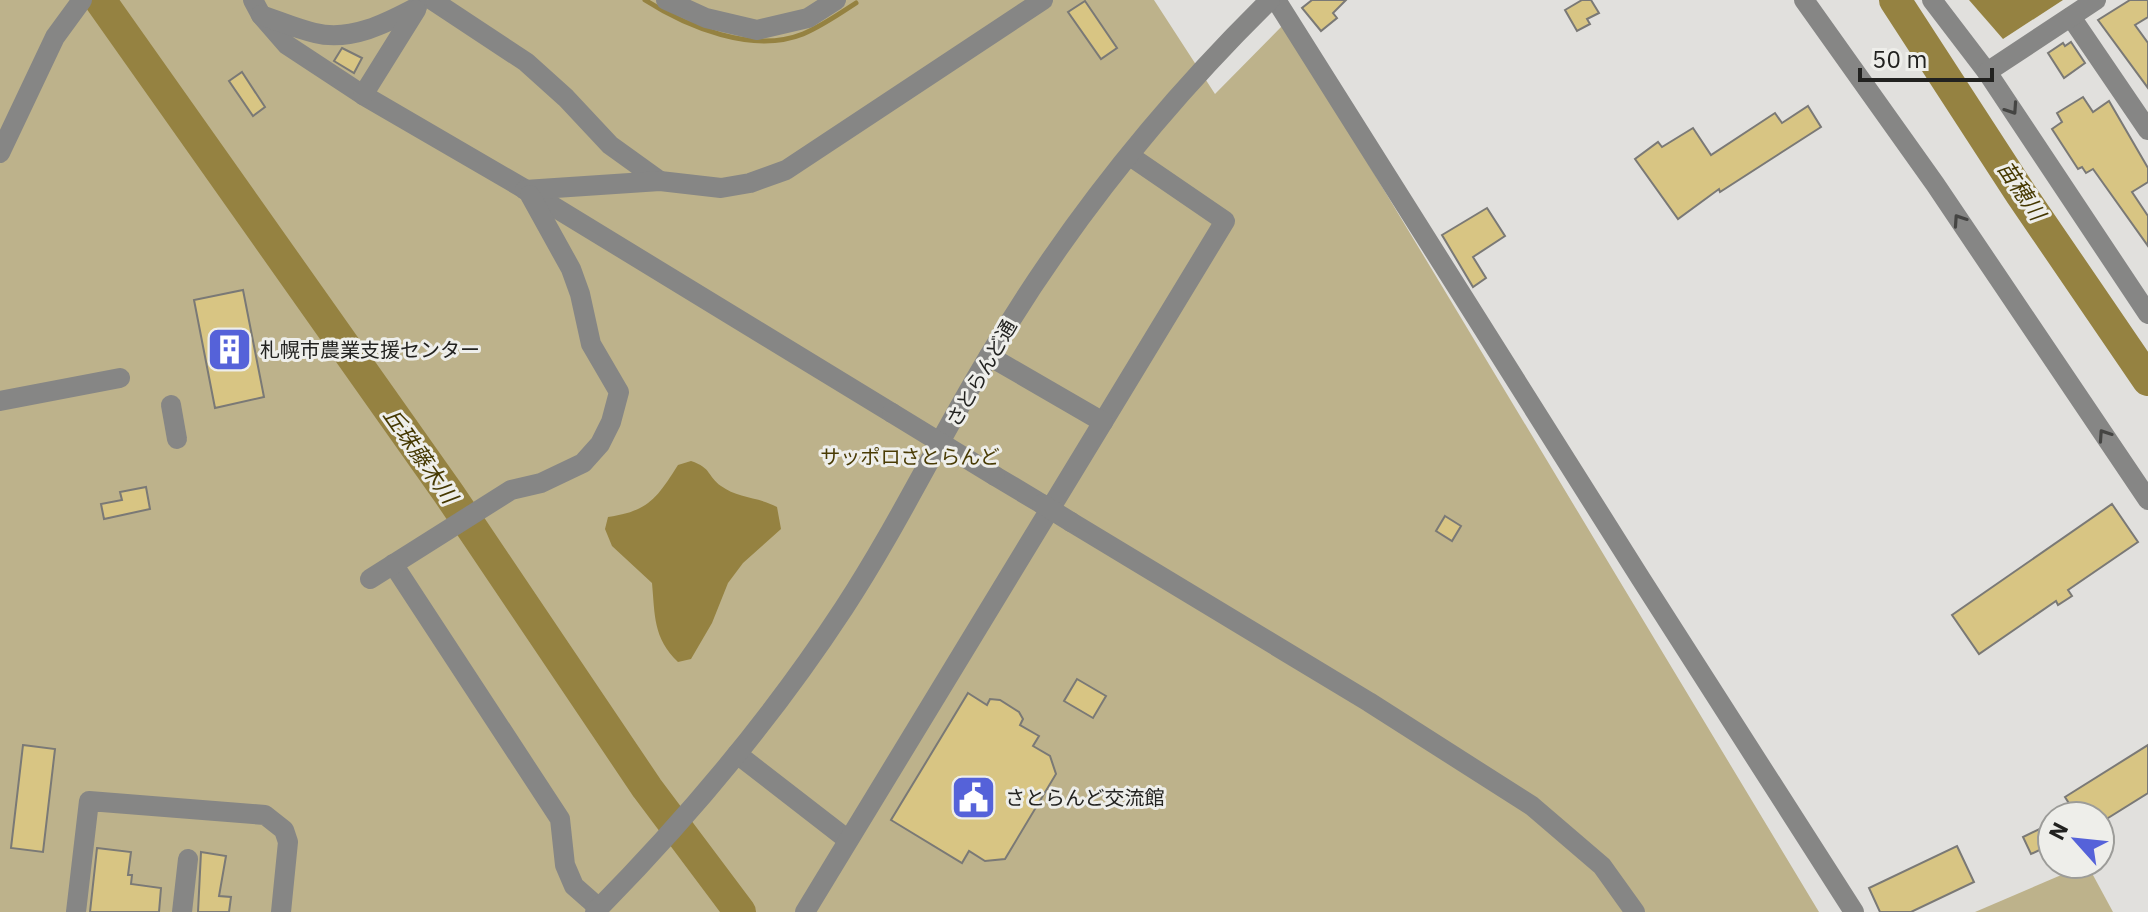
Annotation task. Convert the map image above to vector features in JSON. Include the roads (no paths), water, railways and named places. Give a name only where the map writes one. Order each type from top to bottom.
[{"type":"street","points":[[0,153],[55,37],[82,0]]},
{"type":"street","points":[[666,0],[706,18],[757,30],[808,18],[836,0]]},
{"type":"street","points":[[526,190],[660,181],[721,188],[750,183],[786,170],[1043,0]]},
{"type":"street","name":"さとらんど通","points":[[597,910],[651,855],[737,754],[773,710],[845,607],[989,356],[1082,216],[1188,86],[1270,0]]},
{"type":"street","points":[[1276,0],[1854,912]]},
{"type":"street","points":[[1804,0],[1935,184],[2148,500]]},
{"type":"street","points":[[1933,0],[1987,72],[2148,314]]},
{"type":"street","points":[[1987,72],[2096,0]]},
{"type":"street","points":[[424,2],[526,62],[566,98],[610,145],[660,181]]},
{"type":"street","points":[[257,7],[318,34],[346,34],[383,25],[424,2]]},
{"type":"street","points":[[363,95],[424,2]]},
{"type":"street","points":[[257,7],[287,45],[363,95],[526,190],[1369,702],[1532,806],[1602,866],[1635,912]]},
{"type":"street","points":[[2071,17],[2148,130]]},
{"type":"street","points":[[805,912],[1225,221],[1130,156]]},
{"type":"street","points":[[370,579],[511,490],[541,483],[583,463],[600,444],[611,422],[619,392],[591,344],[571,269],[526,190]]},
{"type":"street","points":[[989,356],[1103,422]]},
{"type":"street","points":[[0,401],[120,378]]},
{"type":"street","points":[[171,405],[177,439]]},
{"type":"street","points":[[393,564],[560,819],[565,865],[574,886],[597,910]]},
{"type":"street","points":[[737,754],[848,840]]},
{"type":"street","points":[[76,912],[89,801],[265,815],[284,830],[288,842],[281,912]]},
{"type":"street","points":[[182,912],[188,859]]},
{"type":"waterway","name":"丘珠藤木川","points":[[100,0],[449,494],[647,788],[740,912]]},
{"type":"waterway","points":[[645,0],[700,28],[721,35],[763,41],[803,34],[856,3]]},
{"type":"waterway","name":"苗穂川","points":[[1895,0],[2021,194],[2148,380]]},
{"type":"place","name":"札幌市農業支援センター","points":[[229,349]]},
{"type":"place","name":"さとらんど交流館","points":[[974,797]]},
{"type":"park label","name":"サッポロさとらんど","points":[[910,456]]}]
